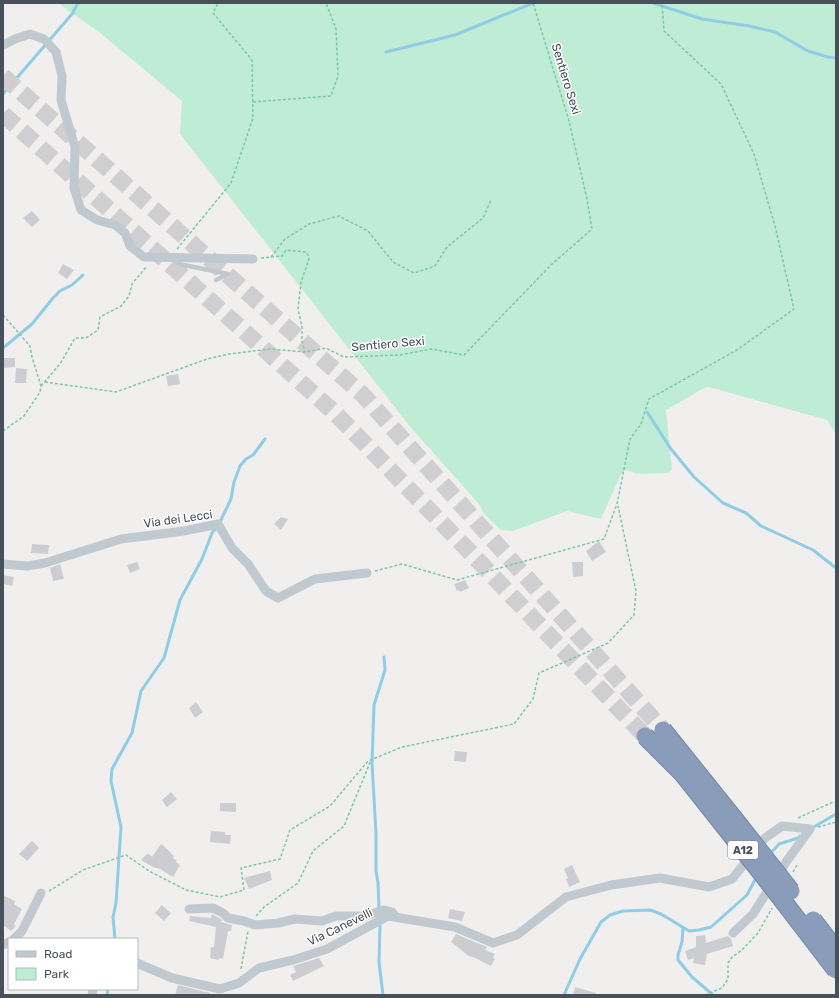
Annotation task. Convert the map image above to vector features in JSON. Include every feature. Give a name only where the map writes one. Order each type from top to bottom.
[{"type":"highway","name":"A12","points":[[663,730],[736,820],[836,950]]},
{"type":"highway","name":"A12","points":[[645,736],[683,774],[836,970]]},
{"type":"street","points":[[3,45],[30,34],[44,39],[56,52],[62,76],[61,100],[75,146],[74,188],[82,210],[97,220],[115,225],[125,233],[130,246],[144,257],[253,259]]},
{"type":"street","name":"Via dei Lecci","points":[[3,564],[27,566],[45,563],[121,539],[184,531],[218,524],[232,548],[248,564],[266,592],[278,598],[315,579],[367,573]]},
{"type":"street","points":[[733,933],[753,914],[786,862],[810,829],[782,826]]},
{"type":"street","name":"Via Canevelli","points":[[138,963],[172,978],[220,989],[239,983],[259,968],[293,960],[327,949],[388,916],[455,927],[493,943],[518,934],[566,897],[611,885],[660,878],[709,887],[732,879],[765,838],[782,826]]},
{"type":"street","points":[[15,938],[22,932],[41,893]]},
{"type":"street","points":[[189,909],[213,908],[223,913],[228,918],[244,920],[255,925],[278,923],[296,919],[322,922],[336,916],[365,916],[384,910],[392,912],[396,918]]},
{"type":"lane","points":[[169,258],[179,264],[228,274],[216,280]]},
{"type":"path","points":[[169,258],[231,183],[253,118],[252,60],[213,13],[218,3]]},
{"type":"path","points":[[252,102],[331,96],[338,76],[336,29],[326,3]]},
{"type":"path","name":"Sentiero Sexi","points":[[45,382],[116,392],[207,359],[229,354],[270,349],[305,352],[326,348],[344,357],[400,355],[431,349],[464,355],[551,265],[592,229],[587,199],[569,121],[533,3]]},
{"type":"path","points":[[367,573],[402,564],[457,580],[604,539],[617,504],[630,439],[642,424],[649,399],[737,350],[794,309],[775,226],[754,154],[721,84],[664,31],[662,3]]},
{"type":"path","points":[[305,352],[298,309],[301,282],[308,264],[308,255],[306,252],[286,250],[282,256],[271,257],[285,239],[309,224],[339,216],[368,231],[393,262],[414,273],[435,266],[447,247],[483,218],[491,200]]},
{"type":"path","points":[[41,386],[60,364],[75,338],[86,338],[98,330],[100,317],[121,306],[129,296],[132,284],[147,266]]},
{"type":"path","points":[[3,315],[30,346],[41,386],[40,392],[24,416],[3,431]]},
{"type":"path","points":[[41,893],[52,890],[84,870],[126,855],[149,871],[186,890],[220,897],[244,890],[241,868],[280,858],[290,830],[330,806],[368,761],[402,747],[514,724],[533,699],[539,673],[608,643],[634,615],[636,591],[617,504]]},
{"type":"path","points":[[239,983],[250,923],[264,907],[298,883],[313,851],[344,826],[371,760]]},
{"type":"path","points":[[782,826],[833,802]]},
{"type":"path","points":[[810,829],[836,822]]},
{"type":"path","points":[[790,878],[800,858]]},
{"type":"path","points":[[706,995],[722,988],[728,979],[728,964],[732,957],[742,950],[758,933],[775,904]]},
{"type":"green space","points":[[58,3],[836,3],[836,434],[827,420],[709,387],[704,388],[666,410],[672,470],[668,473],[638,474],[626,470],[621,474],[601,519],[567,511],[513,531],[501,530],[484,514],[479,504],[412,429],[180,134],[182,101],[99,32]]},
{"type":"building","points":[[32,211],[40,220],[32,227],[23,218]]},
{"type":"building","points":[[63,264],[74,270],[67,279],[58,273]]},
{"type":"building","points":[[3,358],[15,358],[15,367],[4,368]]},
{"type":"building","points":[[16,368],[27,369],[26,383],[15,383]]},
{"type":"building","points":[[178,374],[180,384],[168,386],[166,376]]},
{"type":"building","points":[[281,517],[288,519],[281,530],[274,524]]},
{"type":"building","points":[[599,541],[606,552],[592,561],[586,551]]},
{"type":"building","points":[[32,544],[49,545],[48,554],[31,553]]},
{"type":"building","points":[[137,562],[140,569],[130,573],[127,565]]},
{"type":"building","points":[[572,562],[583,562],[583,576],[573,577]]},
{"type":"building","points":[[60,564],[64,579],[53,581],[50,568]]},
{"type":"building","points":[[3,575],[14,577],[12,586],[3,584]]},
{"type":"building","points":[[465,580],[469,588],[460,592],[459,590],[457,591],[454,584]]},
{"type":"building","points":[[196,702],[203,712],[195,718],[189,708]]},
{"type":"building","points":[[455,751],[467,752],[466,762],[454,761]]},
{"type":"building","points":[[171,792],[177,799],[167,807],[162,800]]},
{"type":"building","points":[[220,803],[236,803],[236,812],[220,811]]},
{"type":"building","points":[[211,831],[225,832],[225,835],[231,835],[230,844],[210,842]]},
{"type":"building","points":[[32,841],[39,848],[27,861],[19,854]]},
{"type":"building","points":[[161,844],[174,856],[173,858],[180,865],[173,877],[141,860],[148,853],[152,857]]},
{"type":"building","points":[[572,865],[580,882],[569,887],[566,879],[568,878],[564,869]]},
{"type":"building","points":[[270,871],[272,880],[249,889],[244,878]]},
{"type":"building","points":[[3,895],[15,901],[14,904],[22,909],[14,924],[16,926],[11,931],[3,925]]},
{"type":"building","points":[[162,905],[171,913],[164,921],[155,913]]},
{"type":"building","points":[[450,909],[465,912],[462,921],[448,918]]},
{"type":"building","points":[[212,914],[222,920],[221,922],[232,925],[231,931],[228,931],[223,959],[219,958],[219,960],[210,958],[211,947],[214,947],[216,927],[189,921],[190,916],[211,918]]},
{"type":"building","points":[[456,934],[487,947],[485,950],[495,954],[493,958],[495,959],[491,966],[471,956],[470,957],[451,942]]},
{"type":"building","points":[[705,935],[706,943],[728,936],[731,939],[733,946],[707,954],[705,965],[693,963],[694,958],[688,960],[685,951],[696,947],[696,936]]},
{"type":"building","points":[[319,958],[324,966],[293,981],[290,975],[296,972],[293,966]]},
{"type":"building","points":[[178,985],[210,993],[210,995],[175,995]]},
{"type":"building","points":[[575,987],[596,993],[596,995],[573,995]]},
{"type":"waterway","points":[[3,94],[72,14],[78,3]]},
{"type":"waterway","points":[[386,52],[455,35],[533,3]]},
{"type":"waterway","points":[[653,3],[702,19],[749,26],[775,32],[808,51],[836,58]]},
{"type":"waterway","points":[[3,348],[32,324],[60,291],[72,285],[83,275]]},
{"type":"waterway","points":[[647,412],[671,449],[694,477],[723,503],[746,513],[761,526],[813,550],[836,568]]},
{"type":"waterway","points":[[115,938],[113,917],[116,903],[121,827],[111,781],[112,769],[132,733],[141,691],[164,658],[180,600],[202,559],[212,533],[219,524],[231,499],[234,482],[240,466],[246,459],[253,455],[265,439]]},
{"type":"waterway","points":[[379,909],[372,763],[374,705],[385,670],[384,657]]},
{"type":"waterway","points":[[812,828],[836,814]]},
{"type":"waterway","points":[[769,855],[779,844],[800,836]]},
{"type":"waterway","points":[[564,995],[580,959],[601,922],[610,915],[623,911],[650,910],[661,914],[689,931],[711,927],[747,895],[757,876]]},
{"type":"waterway","points":[[380,926],[379,962],[383,995]]},
{"type":"waterway","points":[[683,928],[678,960],[692,977],[713,995]]},
{"type":"waterway","points":[[107,995],[108,990]]},
{"type":"tunnel","points":[[3,76],[363,395],[663,730]]},
{"type":"tunnel","points":[[3,114],[336,414],[645,736]]}]
